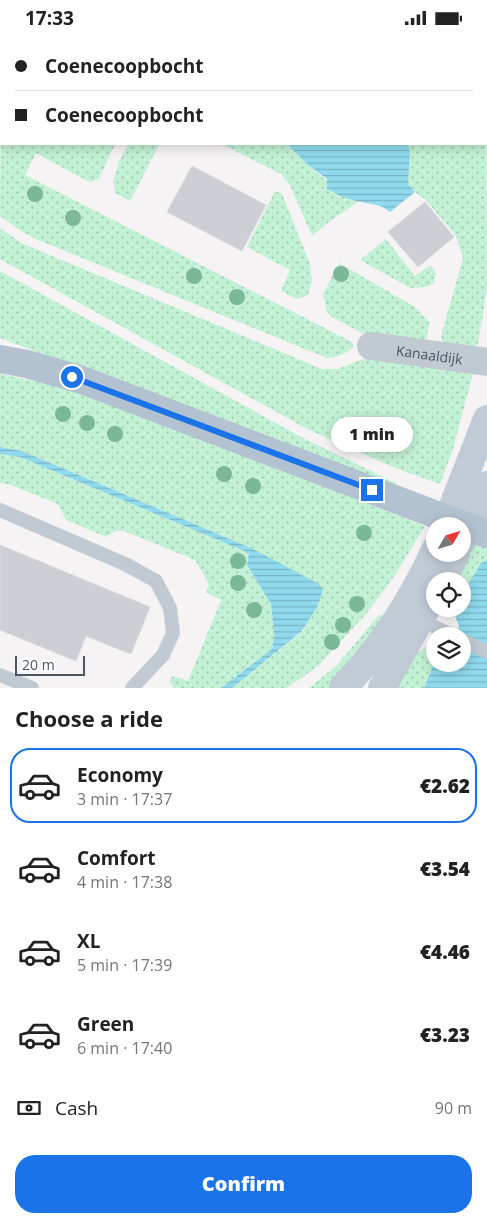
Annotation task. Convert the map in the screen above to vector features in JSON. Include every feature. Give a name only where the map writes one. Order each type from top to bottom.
[{"type":"main road","points":[[0,359],[35,366],[82,380],[487,534]]},
{"type":"main road","points":[[449,517],[487,419]]},
{"type":"main road","points":[[471,521],[487,485]]},
{"type":"main road","points":[[421,621],[417,587],[429,563]]},
{"type":"main road","points":[[382,688],[426,611]]},
{"type":"main road","points":[[343,688],[371,655],[421,621]]},
{"type":"street","name":"Kanaaldijk","points":[[371,346],[487,362]]},
{"type":"lane","points":[[0,510],[125,563],[156,581],[170,608],[173,633],[163,655],[132,688]]},
{"type":"lane","points":[[421,621],[434,627]]},
{"type":"lane","points":[[471,644],[487,652]]},
{"type":"lane","points":[[0,675],[32,688]]},
{"type":"green space","points":[[0,145],[115,145],[99,179],[89,182],[36,153],[25,175],[352,342],[354,346],[348,352],[327,358],[38,240],[0,216]]},
{"type":"green space","points":[[128,145],[159,145],[130,201],[115,193],[113,181],[119,162]]},
{"type":"green space","points":[[223,145],[288,145],[348,199],[358,202],[312,236],[290,185],[281,174]]},
{"type":"green space","points":[[408,145],[486,145],[487,288],[478,344],[472,349],[445,348],[441,336],[463,258],[456,236],[426,200],[408,184],[410,152]]},
{"type":"green space","points":[[275,191],[282,194],[310,264],[312,281],[308,295],[297,299],[281,291],[290,270],[247,247]]},
{"type":"green space","points":[[0,228],[21,243],[322,369],[338,369],[371,356],[473,374],[452,452],[440,484],[398,469],[309,430],[0,259]]},
{"type":"green space","points":[[386,239],[415,276],[430,265],[436,273],[434,283],[425,287],[410,288],[360,260]]},
{"type":"green space","points":[[339,263],[415,307],[430,323],[426,338],[421,346],[370,337],[332,317],[327,312],[323,294]]},
{"type":"green space","points":[[0,271],[303,438],[396,483],[395,486],[0,338]]},
{"type":"green space","points":[[0,374],[55,385],[111,404],[425,526],[395,575],[367,613],[318,666],[287,688],[232,688],[303,631],[318,606],[323,590],[251,548],[22,451],[0,447]]},
{"type":"green space","points":[[0,454],[20,457],[249,553],[247,565],[271,604],[274,635],[272,649],[221,688],[174,688],[169,681],[173,676],[188,681],[221,600],[206,592],[209,584],[195,560],[124,531],[115,531],[106,537],[66,520],[58,504],[11,485],[0,483]]},
{"type":"green space","points":[[487,506],[487,560],[481,563],[471,580],[471,572],[454,572],[458,563],[471,563],[471,538]]},
{"type":"green space","points":[[379,615],[389,617],[333,688],[309,688],[336,666]]},
{"type":"green space","points":[[426,647],[426,672],[430,672],[424,688],[392,688],[411,658]]},
{"type":"water","points":[[288,145],[408,145],[410,152],[408,184],[415,192],[390,212],[376,205],[354,201],[327,189],[327,179],[308,165]]},
{"type":"water","points":[[0,447],[22,451],[251,548],[319,584],[323,590],[318,606],[302,631],[232,688],[221,688],[272,649],[274,635],[271,604],[247,565],[249,553],[20,457],[0,454]]},
{"type":"water","points":[[487,560],[487,688],[424,688],[430,672],[471,672],[471,627],[458,627],[456,617],[471,617],[471,580],[481,563]]},
{"type":"building","points":[[192,166],[266,205],[242,251],[167,212]]},
{"type":"building","points":[[425,202],[454,237],[418,267],[388,232]]},
{"type":"building","points":[[0,545],[150,607],[131,654],[86,636],[76,661],[0,630]]},
{"type":"route","points":[[72,377],[140,401],[372,490]]}]
